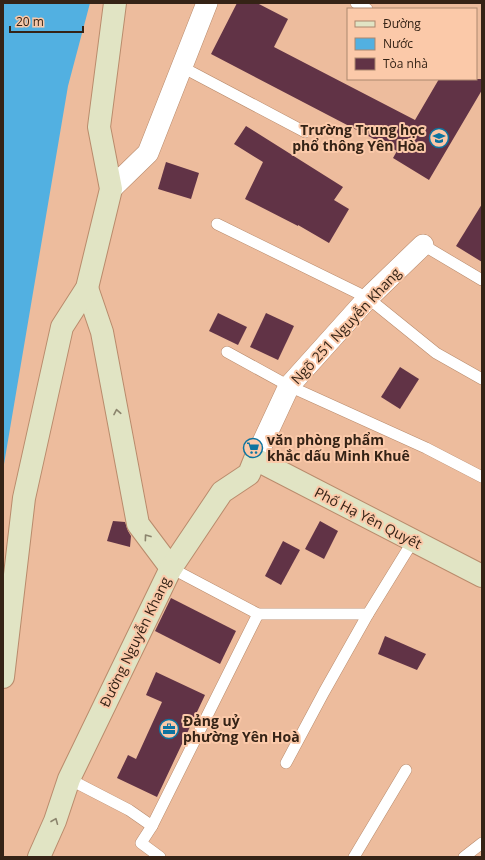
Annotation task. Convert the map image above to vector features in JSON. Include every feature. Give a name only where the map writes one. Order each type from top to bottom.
[{"type":"street","points":[[3,677],[24,498],[62,327],[87,288],[111,189],[99,127],[115,3]]},
{"type":"street","points":[[111,189],[148,153],[207,3]]},
{"type":"street","name":"Ngõ 251 Nguyễn Khang","points":[[170,568],[222,492],[249,474],[289,386],[368,298],[426,241]]},
{"type":"street","name":"Đường Nguyễn Khang","points":[[39,857],[55,821],[69,779],[170,568],[138,524],[102,332],[87,288]]},
{"type":"street","name":"Phố Hạ Yên Quyết","points":[[255,459],[482,576]]},
{"type":"lane","points":[[356,3],[365,8]]},
{"type":"lane","points":[[182,67],[305,132]]},
{"type":"lane","points":[[217,224],[368,298],[436,353],[482,379]]},
{"type":"lane","points":[[426,241],[482,280]]},
{"type":"lane","points":[[227,352],[289,386],[426,448],[482,477]]},
{"type":"lane","points":[[286,763],[368,614],[413,541]]},
{"type":"lane","points":[[170,568],[258,614],[368,614]]},
{"type":"lane","points":[[160,857],[140,843],[152,826],[258,614]]},
{"type":"lane","points":[[354,857],[406,770]]},
{"type":"lane","points":[[69,779],[129,810],[152,826]]},
{"type":"lane","points":[[464,857],[482,843]]},
{"type":"water","points":[[3,3],[90,3],[68,86],[3,470]]},
{"type":"building","points":[[237,3],[257,3],[288,19],[274,47],[415,120],[438,80],[482,79],[482,90],[429,180],[393,158],[397,151],[211,54]]},
{"type":"building","points":[[246,126],[343,187],[334,200],[349,209],[329,243],[298,225],[245,199],[263,162],[234,144]]},
{"type":"building","points":[[166,162],[199,173],[191,199],[158,189]]},
{"type":"building","points":[[482,204],[482,262],[456,246]]},
{"type":"building","points":[[218,313],[247,327],[238,345],[209,331]]},
{"type":"building","points":[[266,313],[294,326],[278,360],[250,347]]},
{"type":"building","points":[[400,367],[419,379],[400,409],[381,397]]},
{"type":"building","points":[[113,521],[125,522],[131,536],[130,547],[107,541]]},
{"type":"building","points":[[320,521],[338,531],[324,559],[305,549]]},
{"type":"building","points":[[283,541],[300,550],[281,585],[265,576]]},
{"type":"building","points":[[171,598],[236,631],[220,664],[155,631]]},
{"type":"building","points":[[385,636],[426,654],[417,670],[378,654]]},
{"type":"building","name":"Đảng uỷ phường Yên Hoà","points":[[156,672],[205,695],[157,797],[117,778],[128,755],[136,759],[162,702],[146,695]]},
{"type":"place","name":"Trường Trung học phổ thông Yên Hòa","points":[[439,138]]},
{"type":"place","name":"văn phòng phẩm khắc dấu Minh Khuê","points":[[253,448]]},
{"type":"place","name":"Đảng uỷ phường Yên Hoà","points":[[169,729]]}]
